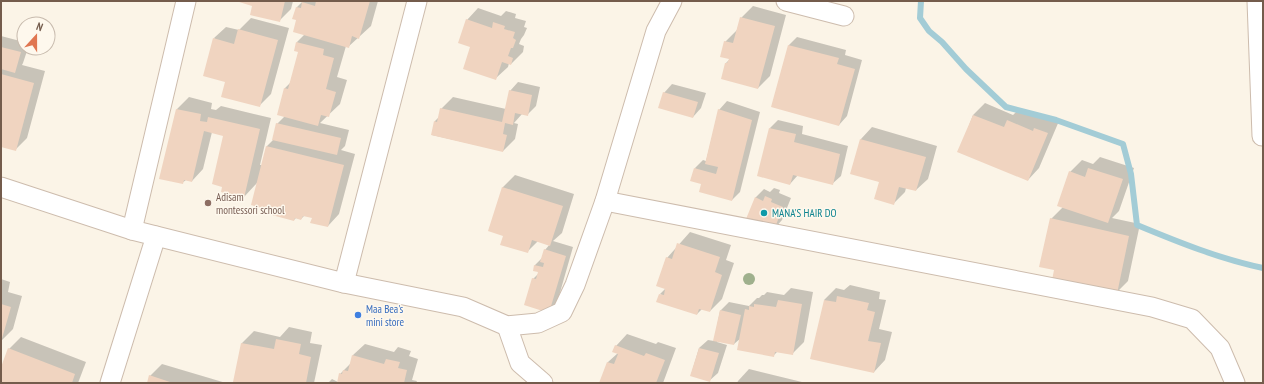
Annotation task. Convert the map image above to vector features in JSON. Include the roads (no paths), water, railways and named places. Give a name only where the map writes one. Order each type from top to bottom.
[{"type":"street","points":[[132,230],[186,1]]},
{"type":"street","points":[[344,283],[417,1]]},
{"type":"street","points":[[1,188],[132,230],[344,283],[463,307],[507,326],[538,322],[562,312],[575,285],[605,201],[656,31],[672,1]]},
{"type":"street","points":[[786,1],[844,16]]},
{"type":"street","points":[[1257,1],[1262,136]]},
{"type":"street","points":[[605,201],[1152,307],[1192,320],[1220,348],[1235,383]]},
{"type":"street","points":[[110,383],[156,236]]},
{"type":"street","points":[[507,326],[520,364],[543,383]]},
{"type":"waterway","points":[[921,1],[920,18],[929,31],[942,42],[966,69],[1006,107],[1056,120],[1123,144],[1131,174],[1137,225],[1215,255],[1263,268]]},
{"type":"place","name":"Adisam montessori school","points":[[208,203]]},
{"type":"place","name":"MANA'S HAIR DO","points":[[764,213]]},
{"type":"place","name":"Maa Bea's mini store","points":[[358,315]]}]
